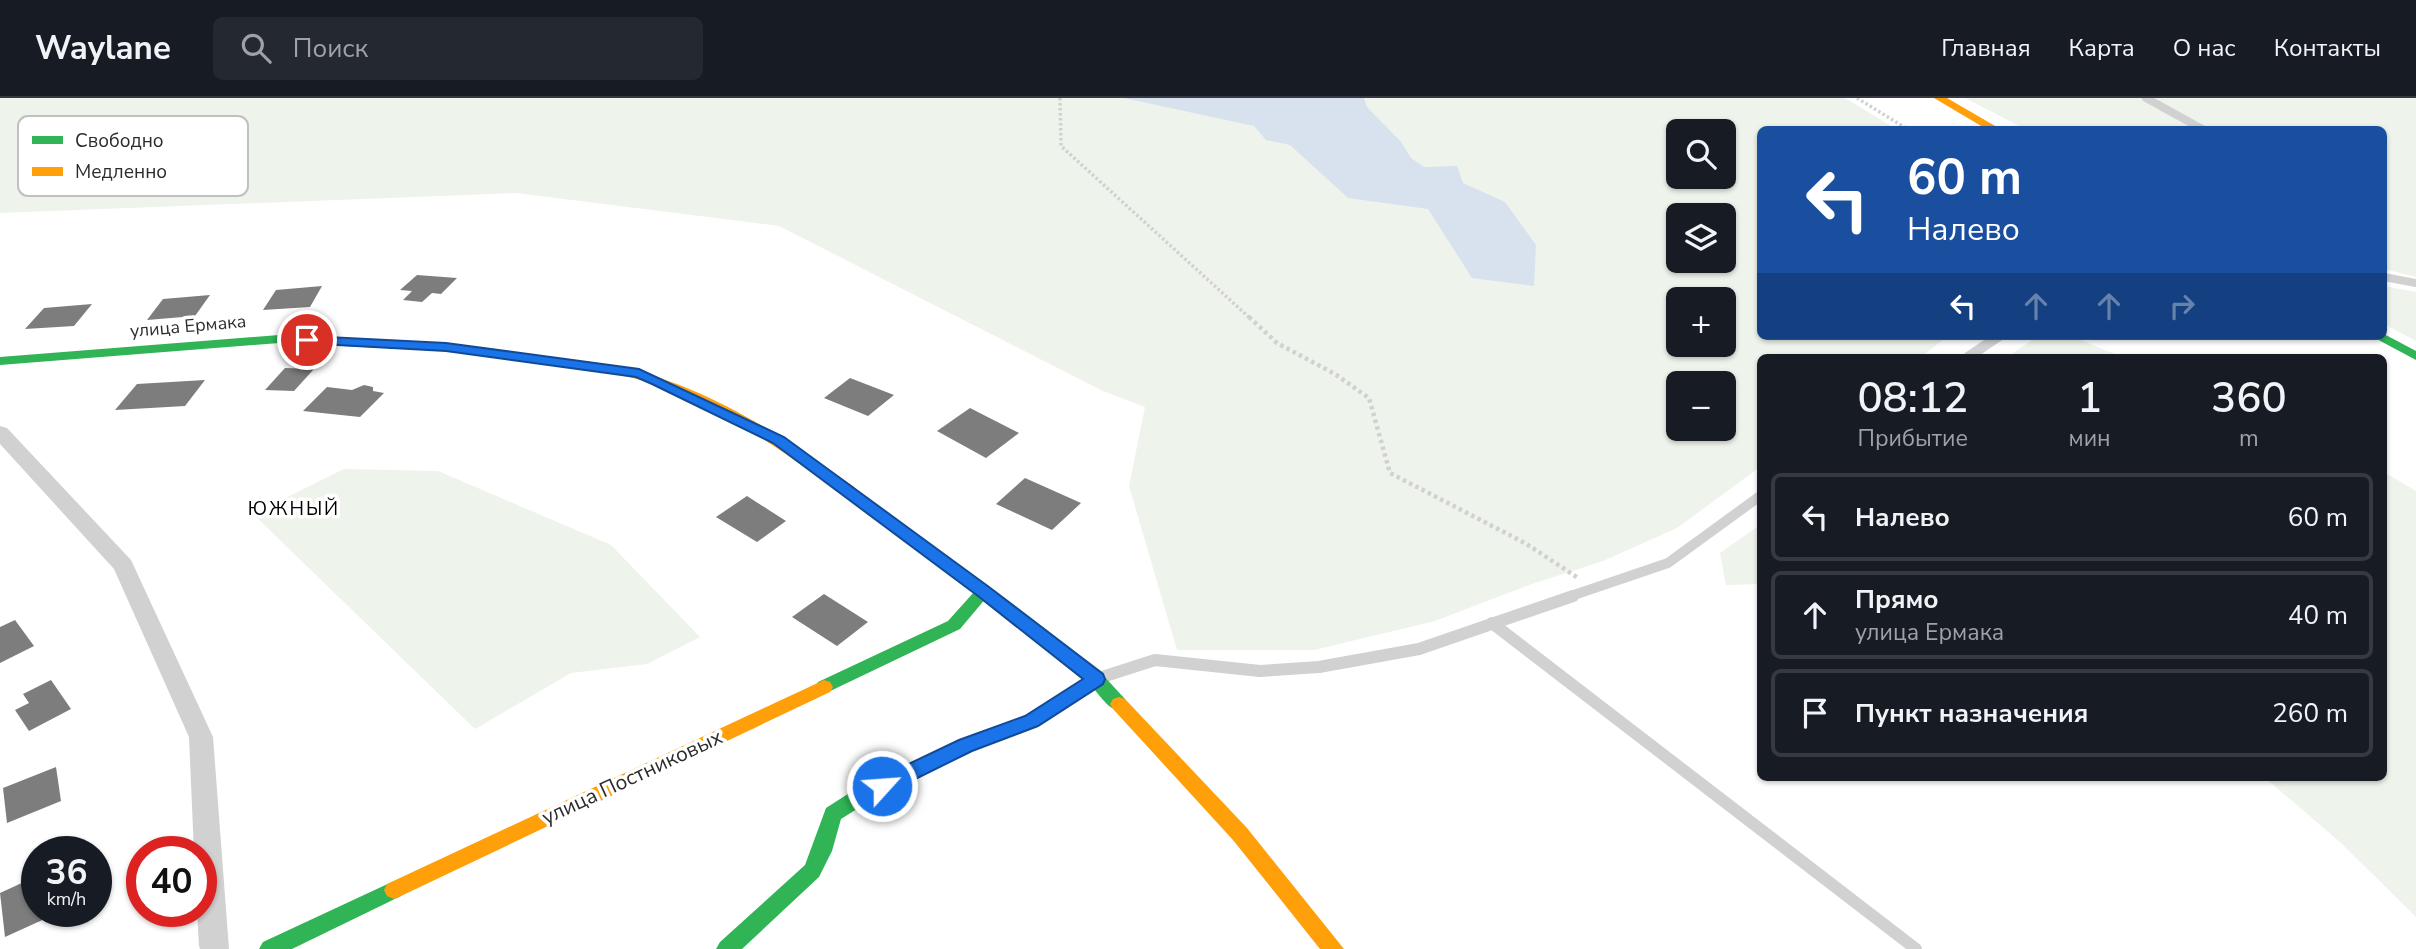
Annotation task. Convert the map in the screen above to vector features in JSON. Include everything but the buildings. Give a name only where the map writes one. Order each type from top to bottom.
[{"type":"street","points":[[1939,98],[1990,126]]},
{"type":"street","name":"улица Ермака","points":[[0,361],[279,339],[446,347],[639,373],[694,397],[778,440],[984,591]]},
{"type":"street","points":[[2386,340],[2416,356]]},
{"type":"street","points":[[0,432],[123,565],[201,737],[215,949]]},
{"type":"street","name":"улица Постниковых","points":[[270,949],[954,625],[984,591]]},
{"type":"street","points":[[727,949],[737,935],[790,893],[812,870],[826,840],[833,814],[861,796],[965,745],[1031,721],[1096,679],[1240,834],[1333,949]]},
{"type":"lane","points":[[2146,98],[2197,126]]},
{"type":"lane","points":[[2387,278],[2416,283]]},
{"type":"lane","points":[[1972,354],[1993,340]]},
{"type":"lane","points":[[984,591],[1096,679],[1155,660],[1260,671],[1319,667],[1419,649],[1668,563],[1757,498]]},
{"type":"lane","points":[[1492,623],[1916,949]]},
{"type":"path","points":[[1060,98],[1061,146],[1277,343],[1335,374],[1369,398],[1390,473],[1525,543],[1594,587]]},
{"type":"path","points":[[1857,98],[1902,126]]},
{"type":"shaded area","points":[[0,98],[1845,98],[1891,126],[1757,126],[1757,340],[1943,340],[1925,354],[1757,354],[1757,469],[1677,528],[1603,561],[1529,585],[1435,621],[1314,650],[1177,650],[1129,486],[1145,407],[1101,390],[779,226],[516,193],[0,213]]},
{"type":"shaded area","points":[[1124,98],[1364,98],[1367,107],[1401,142],[1411,158],[1424,167],[1457,166],[1463,183],[1505,202],[1536,245],[1534,286],[1472,278],[1428,209],[1348,198],[1290,145],[1266,140],[1254,126]]},
{"type":"shaded area","points":[[1965,98],[2416,98],[2416,277],[2387,270],[2387,126],[2019,126]]},
{"type":"shaded area","points":[[2387,287],[2416,292],[2416,341],[2387,326]]},
{"type":"shaded area","points":[[2032,340],[2081,340],[2115,354],[2011,354]]},
{"type":"shaded area","points":[[344,469],[438,471],[611,545],[700,637],[647,664],[571,673],[475,729],[253,514]]},
{"type":"shaded area","points":[[2387,474],[2416,491],[2416,917],[2340,842],[2269,781],[2387,781]]},
{"type":"shaded area","points":[[1757,527],[1757,584],[1726,585],[1720,553]]},
{"type":"traffic: fast","points":[[0,361],[279,339],[446,347],[612,369]]},
{"type":"traffic: fast","points":[[2386,340],[2416,356]]},
{"type":"traffic: fast","points":[[824,687],[954,625],[984,591],[856,497]]},
{"type":"traffic: fast","points":[[727,949],[812,871],[822,851],[833,814],[861,796],[965,745],[1031,721],[1096,679],[1119,704]]},
{"type":"traffic: fast","points":[[270,949],[394,890]]},
{"type":"traffic: slow","points":[[1939,98],[1990,126]]},
{"type":"traffic: slow","points":[[612,369],[643,376],[708,401],[771,438],[856,497]]},
{"type":"traffic: slow","points":[[394,890],[824,687]]},
{"type":"traffic: slow","points":[[1119,704],[1240,834],[1333,949]]},
{"type":"district","name":"ЮЖНЫЙ","points":[[294,509]]},
{"type":"route","points":[[307,340],[446,347],[639,373],[694,397],[778,440],[984,591],[1096,679],[1031,721],[965,745],[882,786]]}]
